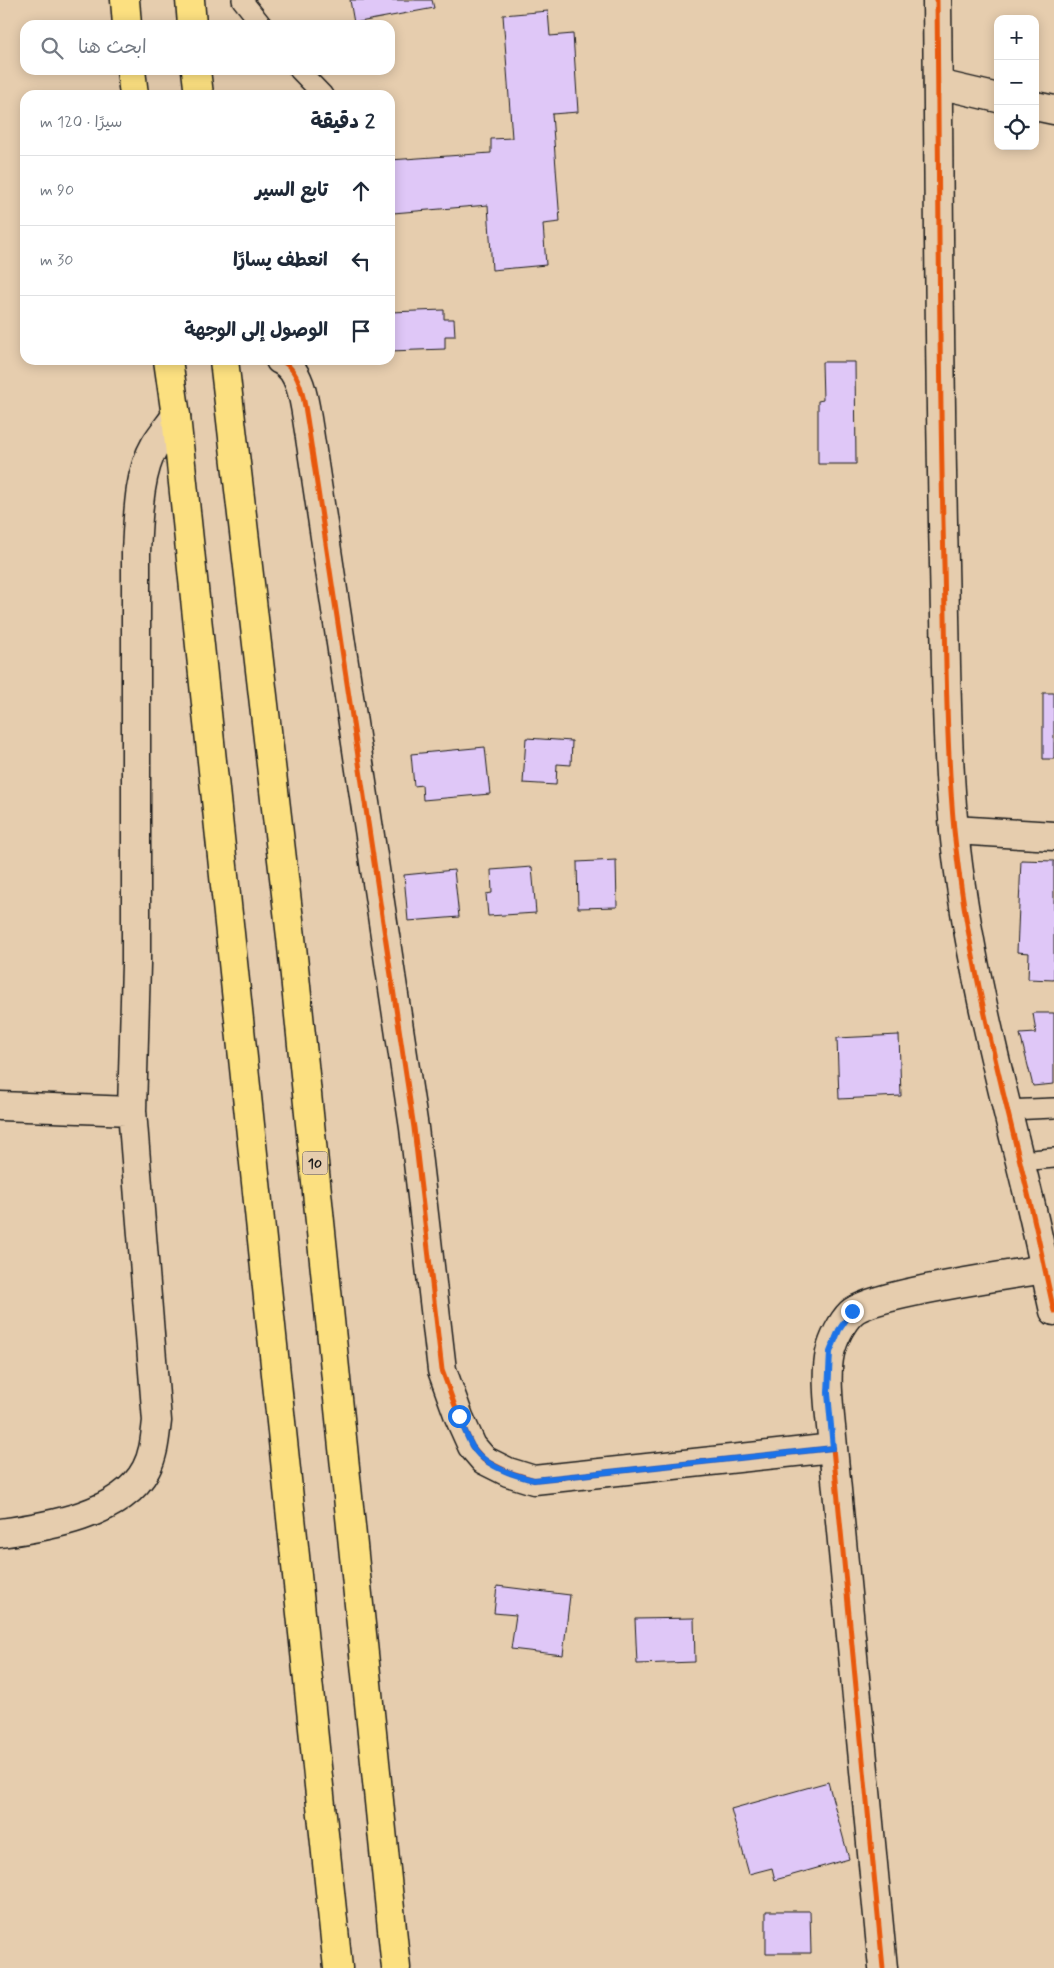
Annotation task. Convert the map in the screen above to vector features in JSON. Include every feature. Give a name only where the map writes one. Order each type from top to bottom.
[{"type":"highway","points":[[124,0],[126,20]]},
{"type":"highway","points":[[190,0],[192,20]]},
{"type":"highway","points":[[132,75],[134,90]]},
{"type":"highway","points":[[197,75],[198,90]]},
{"type":"highway","points":[[169,365],[176,416],[338,1968]]},
{"type":"highway","name":"10","points":[[225,365],[292,937],[396,1968]]},
{"type":"street","points":[[937,0],[941,441],[948,714],[954,830],[969,930],[1007,1110],[1036,1226],[1054,1311]]},
{"type":"street","points":[[938,84],[994,97]]},
{"type":"street","points":[[1039,107],[1054,110]]},
{"type":"street","points":[[287,365],[295,374],[302,391],[309,431],[414,1128],[442,1370],[472,1446],[484,1460],[508,1472],[534,1480],[833,1448]]},
{"type":"street","points":[[0,1533],[32,1528],[93,1512],[120,1498],[141,1477],[154,1448],[156,1411],[132,1111],[136,964],[136,552],[139,505],[147,465],[155,446],[176,416]]},
{"type":"street","points":[[954,830],[1054,836]]},
{"type":"street","points":[[0,1106],[132,1111]]},
{"type":"street","points":[[883,1968],[828,1393],[830,1352],[839,1330],[852,1311],[886,1298],[1044,1269]]},
{"type":"lane","points":[[242,0],[258,20]]},
{"type":"lane","points":[[304,75],[318,90]]},
{"type":"lane","points":[[1007,1110],[1054,1108]]},
{"type":"lane","points":[[1020,1161],[1054,1158]]},
{"type":"building","points":[[350,0],[432,0],[434,8],[370,20],[353,20]]},
{"type":"building","points":[[548,11],[550,36],[573,34],[578,112],[552,114],[560,222],[543,224],[546,265],[492,270],[488,205],[395,213],[395,160],[491,153],[491,139],[512,138],[503,15]]},
{"type":"building","points":[[444,310],[444,319],[454,319],[455,336],[445,336],[445,349],[395,351],[395,312]]},
{"type":"building","points":[[822,362],[855,362],[856,464],[818,464],[818,401],[823,400]]},
{"type":"building","points":[[1043,693],[1054,693],[1054,759],[1043,759]]},
{"type":"building","points":[[526,738],[572,741],[571,765],[557,764],[556,785],[523,783]]},
{"type":"building","points":[[485,747],[490,794],[423,800],[422,785],[414,786],[411,754]]},
{"type":"building","points":[[616,860],[617,907],[578,908],[577,862]]},
{"type":"building","points":[[1021,860],[1054,861],[1054,980],[1028,979],[1029,953],[1017,952]]},
{"type":"building","points":[[532,867],[536,913],[488,916],[486,894],[492,893],[491,870]]},
{"type":"building","points":[[454,870],[459,917],[408,921],[404,875]]},
{"type":"building","points":[[1033,1013],[1054,1013],[1054,1084],[1033,1086],[1020,1034],[1036,1033]]},
{"type":"building","points":[[899,1035],[901,1096],[839,1099],[837,1038]]},
{"type":"building","points":[[497,1586],[570,1595],[563,1655],[511,1649],[516,1615],[494,1613]]},
{"type":"building","points":[[694,1618],[695,1662],[637,1664],[635,1619]]},
{"type":"building","points":[[828,1782],[849,1859],[775,1880],[772,1868],[749,1874],[731,1809]]},
{"type":"building","points":[[766,1911],[810,1911],[811,1953],[766,1953]]},
{"type":"cycle path","points":[[937,0],[942,494],[951,797],[959,876],[975,967],[1054,1311]]},
{"type":"cycle path","points":[[288,365],[294,372],[302,391],[306,412],[414,1128],[442,1370],[459,1417],[472,1446],[484,1460],[508,1472],[534,1480],[833,1448],[883,1968]]},
{"type":"route","points":[[459,1416],[472,1446],[484,1460],[508,1472],[534,1480],[833,1448],[828,1393],[830,1352],[839,1330],[852,1311]]}]
